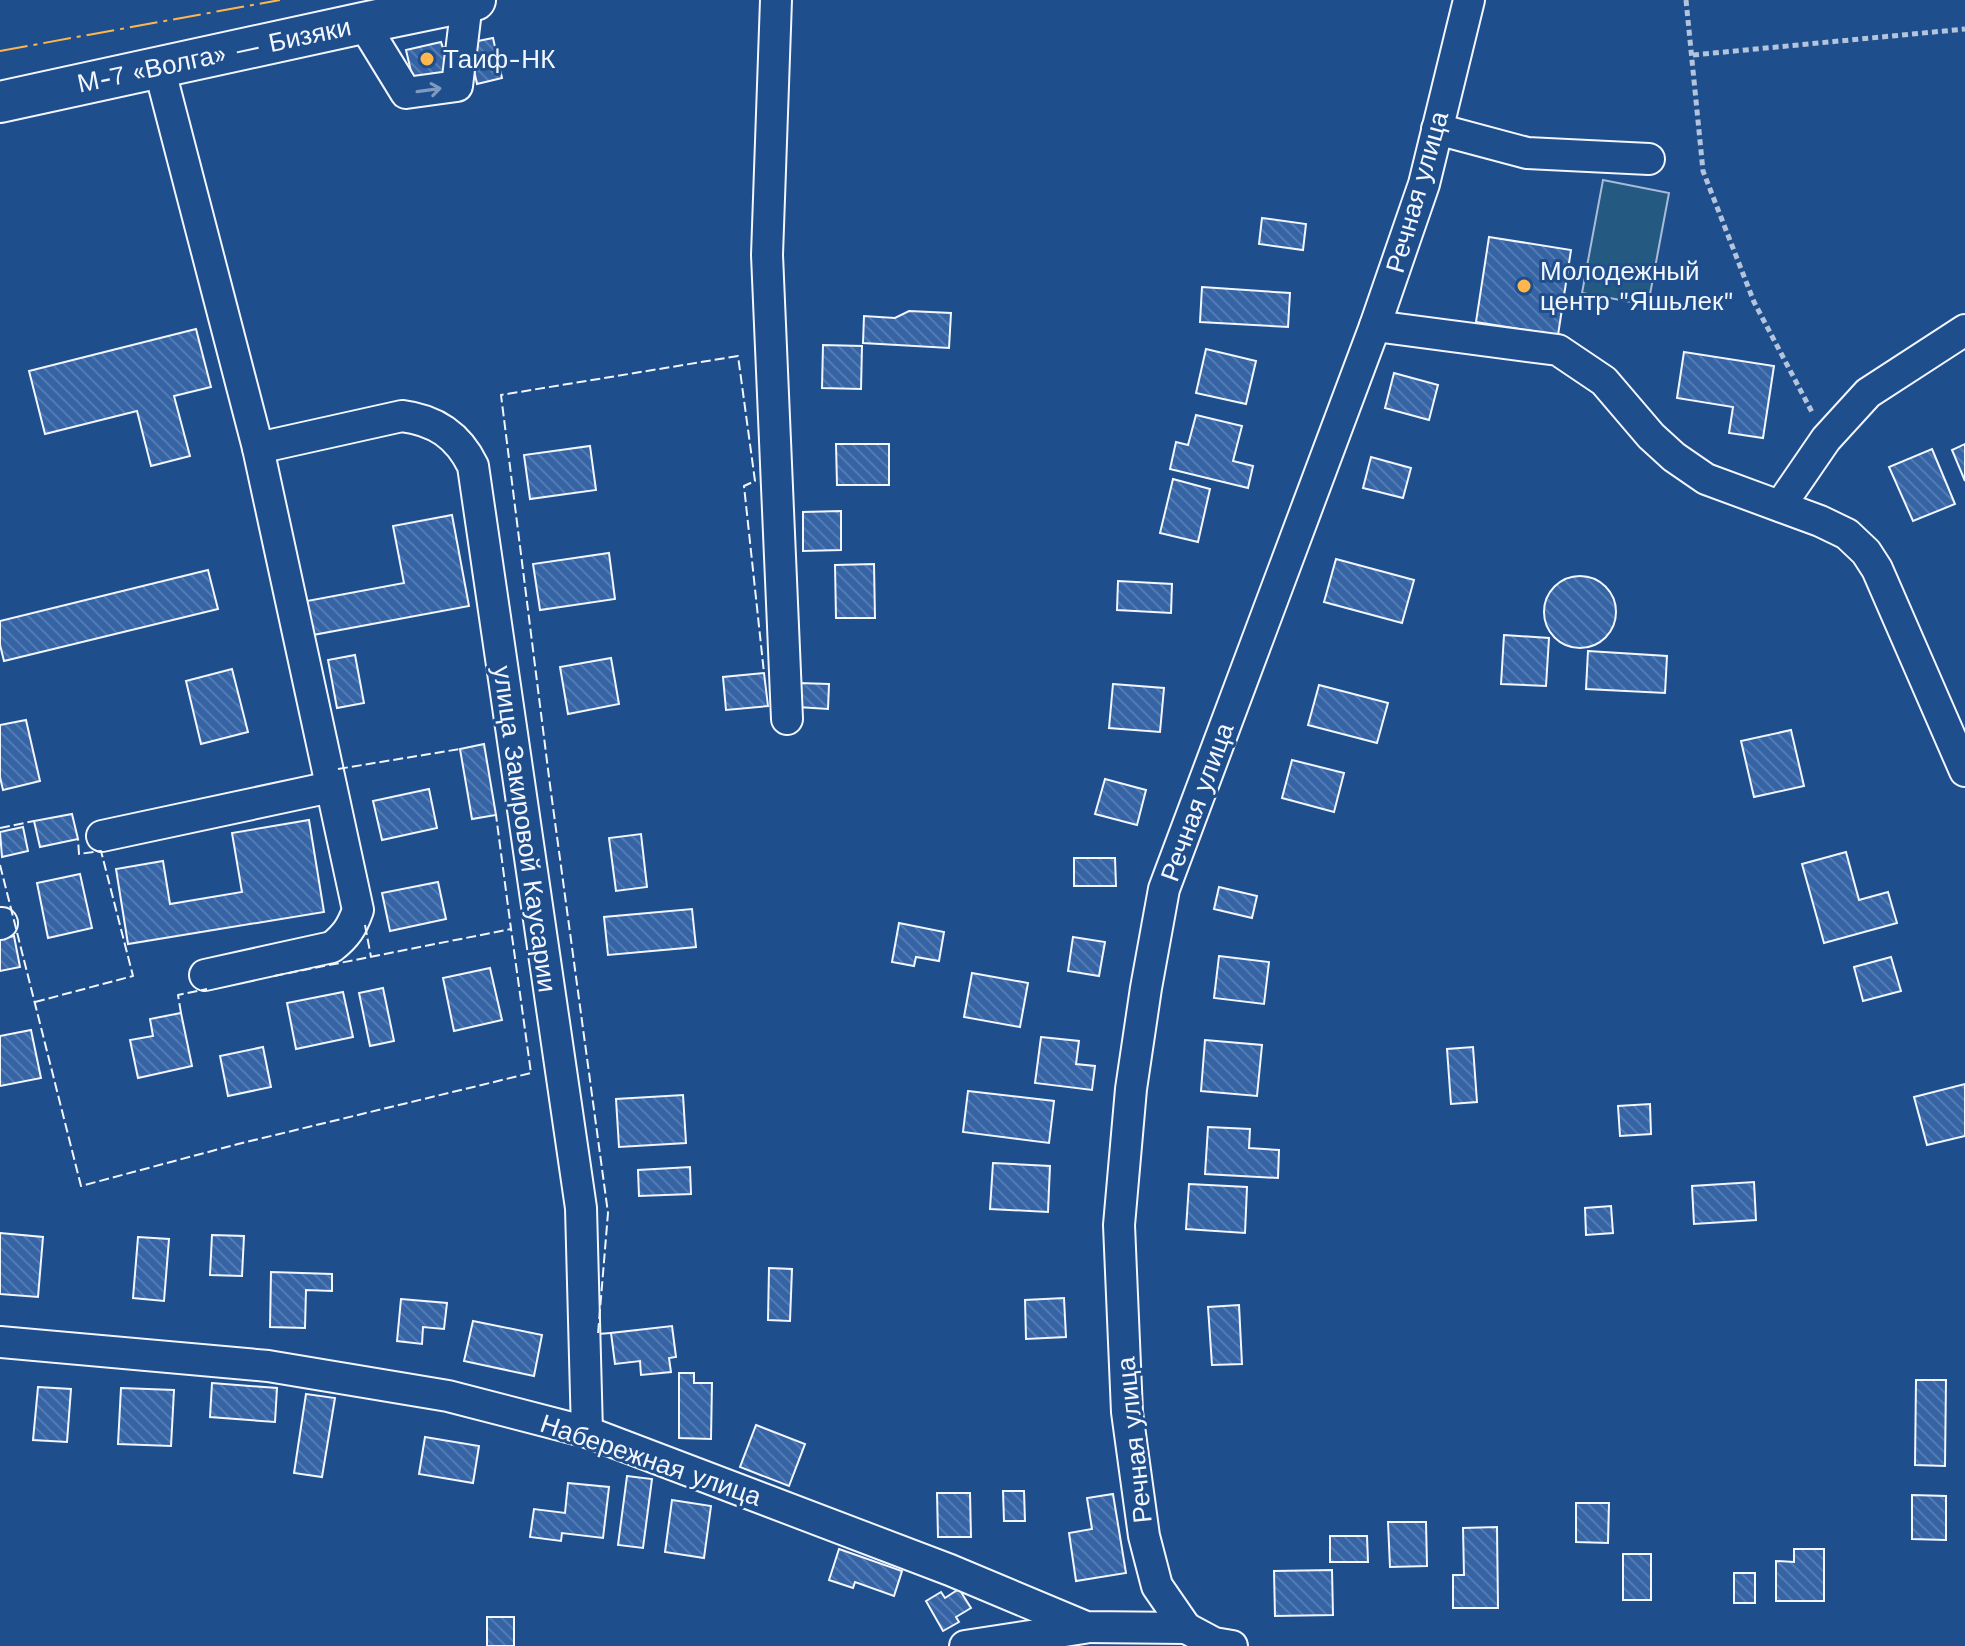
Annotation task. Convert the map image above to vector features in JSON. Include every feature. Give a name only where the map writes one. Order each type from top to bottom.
[{"type":"main road","name":"М-7 «Волга» — Бизяки","points":[[0,102],[471,1]]},
{"type":"street","points":[[776,0],[767,255],[787,719]]},
{"type":"street","name":"Речная улица","points":[[1186,1628],[1157,1586],[1144,1536],[1127,1412],[1119,1225],[1133,1075],[1146,988],[1164,889],[1375,326],[1424,184],[1469,0]]},
{"type":"street","points":[[363,23],[406,93],[457,86],[471,1]]},
{"type":"street","points":[[159,67],[258,448],[358,910],[345,937],[332,947],[205,975]]},
{"type":"street","points":[[1437,129],[1527,153],[1649,159]]},
{"type":"street","points":[[1375,326],[1558,350],[1604,381],[1651,436],[1706,479],[1847,534],[1866,552],[1877,569],[1965,771]]},
{"type":"street","points":[[1780,506],[1826,439],[1868,393],[1965,330]]},
{"type":"street","name":"улица Закировой Каусарии","points":[[258,448],[402,416],[419,418],[439,426],[456,439],[473,466],[581,1208],[587,1432]]},
{"type":"street","points":[[102,836],[331,787]]},
{"type":"street","name":"Набережная улица","points":[[0,1342],[268,1366],[448,1396],[587,1432],[950,1570],[1086,1627],[1186,1628],[1214,1643],[1232,1646]]},
{"type":"street","points":[[965,1646],[1086,1627]]},
{"type":"path","points":[[1686,0],[1703,171],[1754,302],[1826,439]]},
{"type":"path","points":[[1693,55],[1965,29]]},
{"type":"shaded area","points":[[1603,180],[1669,193],[1648,305],[1582,293]]},
{"type":"building","points":[[493,38],[502,78],[477,84],[468,43]]},
{"type":"building","points":[[470,41],[448,72],[413,80],[406,50],[441,42],[443,48]]},
{"type":"building","points":[[1262,218],[1306,224],[1303,250],[1259,244]]},
{"type":"building","name":"Молодежный центр \"Яшьлек\"","points":[[1489,237],[1571,250],[1558,335],[1476,322]]},
{"type":"building","points":[[1202,287],[1290,293],[1288,327],[1200,322]]},
{"type":"building","points":[[909,311],[951,313],[949,348],[863,343],[864,316],[895,318]]},
{"type":"building","points":[[196,329],[211,387],[174,396],[190,456],[151,466],[137,411],[45,434],[29,371]]},
{"type":"building","points":[[823,345],[862,346],[861,389],[822,388]]},
{"type":"building","points":[[1206,349],[1256,361],[1246,404],[1196,393]]},
{"type":"building","points":[[1684,352],[1774,366],[1763,438],[1729,433],[1733,407],[1677,398]]},
{"type":"building","points":[[1394,373],[1438,385],[1429,420],[1385,408]]},
{"type":"building","points":[[1196,415],[1242,426],[1233,461],[1253,466],[1248,488],[1170,469],[1176,442],[1188,445]]},
{"type":"building","points":[[836,444],[889,444],[889,485],[837,485]]},
{"type":"building","points":[[1965,444],[1965,481],[1952,450]]},
{"type":"building","points":[[590,446],[596,490],[530,499],[524,455]]},
{"type":"building","points":[[1932,449],[1955,504],[1913,521],[1889,467]]},
{"type":"building","points":[[1371,457],[1411,468],[1403,498],[1363,488]]},
{"type":"building","points":[[1173,479],[1210,489],[1198,542],[1160,533]]},
{"type":"building","points":[[841,511],[841,550],[803,551],[803,512]]},
{"type":"building","points":[[452,515],[469,606],[313,635],[307,601],[404,583],[393,526]]},
{"type":"building","points":[[609,553],[615,599],[540,610],[533,564]]},
{"type":"building","points":[[1336,559],[1414,580],[1402,623],[1324,602]]},
{"type":"building","points":[[874,564],[875,618],[836,618],[835,565]]},
{"type":"building","points":[[208,570],[218,609],[4,661],[0,621]]},
{"type":"building","points":[[1580,576],[1600,582],[1610,592],[1616,612],[1610,632],[1600,642],[1580,648],[1560,642],[1550,632],[1544,612],[1550,592],[1560,582]]},
{"type":"building","points":[[1118,581],[1172,584],[1171,613],[1117,610]]},
{"type":"building","points":[[1504,635],[1549,638],[1546,686],[1501,684]]},
{"type":"building","points":[[1588,651],[1667,656],[1665,693],[1586,689]]},
{"type":"building","points":[[355,655],[364,703],[337,708],[328,660]]},
{"type":"building","points":[[611,658],[619,704],[568,714],[560,667]]},
{"type":"building","points":[[232,669],[248,732],[201,744],[186,681]]},
{"type":"building","points":[[764,673],[768,706],[726,710],[723,677]]},
{"type":"building","points":[[799,683],[829,684],[828,709],[798,707]]},
{"type":"building","points":[[1113,684],[1164,688],[1160,732],[1109,728]]},
{"type":"building","points":[[1319,685],[1388,703],[1377,743],[1308,725]]},
{"type":"building","points":[[26,720],[40,781],[3,790],[0,725]]},
{"type":"building","points":[[1791,730],[1804,786],[1754,797],[1741,741]]},
{"type":"building","points":[[484,744],[496,815],[472,819],[460,749]]},
{"type":"building","points":[[1292,760],[1344,773],[1334,812],[1282,798]]},
{"type":"building","points":[[1105,779],[1146,790],[1137,825],[1095,814]]},
{"type":"building","points":[[429,789],[437,828],[382,840],[373,801]]},
{"type":"building","points":[[72,814],[78,839],[40,847],[34,821]]},
{"type":"building","points":[[309,820],[324,912],[128,944],[116,869],[163,861],[170,904],[242,892],[232,833]]},
{"type":"building","points":[[23,827],[28,851],[2,857],[0,832]]},
{"type":"building","points":[[641,834],[647,887],[616,891],[609,838]]},
{"type":"building","points":[[1846,852],[1859,900],[1888,892],[1897,923],[1824,943],[1802,864]]},
{"type":"building","points":[[1074,858],[1115,858],[1116,886],[1074,886]]},
{"type":"building","points":[[80,874],[92,928],[48,938],[37,883]]},
{"type":"building","points":[[438,882],[446,919],[390,931],[382,893]]},
{"type":"building","points":[[1219,887],[1257,896],[1252,918],[1214,909]]},
{"type":"building","points":[[692,909],[696,947],[608,955],[604,917]]},
{"type":"building","points":[[899,923],[944,932],[939,961],[916,957],[914,966],[892,962]]},
{"type":"building","points":[[14,936],[20,967],[0,971],[0,939]]},
{"type":"building","points":[[1073,937],[1105,942],[1099,976],[1068,971]]},
{"type":"building","points":[[1219,956],[1269,962],[1264,1004],[1214,998]]},
{"type":"building","points":[[1891,957],[1901,991],[1863,1001],[1854,967]]},
{"type":"building","points":[[490,968],[502,1020],[454,1031],[443,978]]},
{"type":"building","points":[[972,973],[1028,983],[1020,1027],[964,1017]]},
{"type":"building","points":[[383,988],[394,1041],[370,1046],[359,993]]},
{"type":"building","points":[[343,992],[353,1037],[296,1049],[287,1003]]},
{"type":"building","points":[[181,1013],[192,1066],[138,1078],[130,1040],[153,1036],[150,1019]]},
{"type":"building","points":[[31,1030],[41,1078],[0,1086],[0,1036]]},
{"type":"building","points":[[1041,1037],[1079,1041],[1076,1064],[1095,1066],[1092,1090],[1035,1083]]},
{"type":"building","points":[[1205,1040],[1262,1045],[1257,1096],[1201,1091]]},
{"type":"building","points":[[263,1047],[271,1087],[228,1096],[220,1056]]},
{"type":"building","points":[[1473,1047],[1477,1102],[1451,1104],[1447,1049]]},
{"type":"building","points":[[1965,1084],[1965,1136],[1927,1145],[1914,1097]]},
{"type":"building","points":[[968,1091],[1054,1101],[1049,1143],[963,1132]]},
{"type":"building","points":[[683,1095],[686,1143],[619,1147],[616,1099]]},
{"type":"building","points":[[1650,1104],[1651,1134],[1620,1136],[1618,1106]]},
{"type":"building","points":[[1208,1127],[1250,1129],[1249,1148],[1279,1150],[1278,1178],[1205,1174]]},
{"type":"building","points":[[993,1163],[1050,1166],[1048,1212],[990,1209]]},
{"type":"building","points":[[690,1167],[691,1194],[639,1196],[638,1170]]},
{"type":"building","points":[[1754,1182],[1756,1220],[1694,1224],[1692,1186]]},
{"type":"building","points":[[1189,1184],[1247,1187],[1245,1233],[1186,1229]]},
{"type":"building","points":[[1611,1206],[1613,1233],[1586,1235],[1585,1208]]},
{"type":"building","points":[[0,1233],[43,1237],[38,1297],[0,1294]]},
{"type":"building","points":[[212,1235],[244,1236],[242,1276],[210,1275]]},
{"type":"building","points":[[138,1237],[169,1239],[164,1301],[133,1298]]},
{"type":"building","points":[[769,1268],[792,1269],[790,1321],[768,1320]]},
{"type":"building","points":[[271,1272],[332,1274],[332,1291],[306,1290],[305,1328],[270,1327]]},
{"type":"building","points":[[1064,1298],[1066,1337],[1026,1339],[1025,1300]]},
{"type":"building","points":[[401,1299],[447,1303],[444,1329],[423,1327],[422,1344],[397,1341]]},
{"type":"building","points":[[1239,1305],[1242,1364],[1212,1365],[1208,1307]]},
{"type":"building","points":[[473,1321],[542,1335],[534,1376],[464,1361]]},
{"type":"building","points":[[672,1326],[676,1357],[669,1358],[671,1372],[641,1375],[640,1361],[615,1364],[611,1333]]},
{"type":"building","points":[[679,1373],[694,1373],[694,1383],[712,1383],[711,1439],[679,1438]]},
{"type":"building","points":[[1916,1380],[1946,1380],[1945,1466],[1915,1465]]},
{"type":"building","points":[[212,1383],[277,1388],[275,1422],[210,1417]]},
{"type":"building","points":[[38,1387],[71,1389],[67,1442],[33,1440]]},
{"type":"building","points":[[121,1388],[174,1390],[171,1446],[118,1444]]},
{"type":"building","points":[[306,1394],[335,1398],[322,1477],[294,1473]]},
{"type":"building","points":[[756,1425],[805,1444],[789,1486],[740,1467]]},
{"type":"building","points":[[425,1437],[479,1446],[473,1483],[419,1474]]},
{"type":"building","points":[[627,1476],[652,1479],[643,1548],[618,1545]]},
{"type":"building","points":[[568,1483],[609,1487],[603,1538],[562,1533],[561,1541],[530,1537],[534,1509],[565,1513]]},
{"type":"building","points":[[1003,1491],[1024,1491],[1025,1521],[1004,1521]]},
{"type":"building","points":[[937,1493],[970,1493],[971,1537],[938,1537]]},
{"type":"building","points":[[1113,1494],[1126,1573],[1076,1581],[1069,1533],[1092,1529],[1087,1498]]},
{"type":"building","points":[[1912,1495],[1946,1496],[1946,1540],[1912,1539]]},
{"type":"building","points":[[672,1500],[711,1506],[704,1558],[665,1552]]},
{"type":"building","points":[[1576,1503],[1609,1503],[1608,1543],[1576,1542]]},
{"type":"building","points":[[1388,1522],[1426,1522],[1427,1566],[1390,1567]]},
{"type":"building","points":[[1497,1527],[1498,1608],[1453,1608],[1453,1575],[1464,1575],[1463,1528]]},
{"type":"building","points":[[1330,1536],[1367,1536],[1368,1562],[1330,1562]]},
{"type":"building","points":[[839,1549],[902,1571],[894,1596],[855,1582],[853,1588],[829,1580]]},
{"type":"building","points":[[1794,1549],[1824,1549],[1824,1601],[1776,1601],[1776,1561],[1794,1562]]},
{"type":"building","points":[[1623,1554],[1651,1554],[1651,1600],[1623,1600]]},
{"type":"building","points":[[1332,1570],[1333,1615],[1275,1616],[1274,1571]]},
{"type":"building","points":[[1734,1573],[1755,1573],[1755,1603],[1734,1603]]},
{"type":"building","points":[[959,1589],[971,1608],[956,1617],[959,1622],[943,1631],[926,1601],[941,1592],[945,1598]]},
{"type":"building","points":[[487,1617],[514,1617],[514,1646],[487,1646]]},
{"type":"fence","points":[[611,1333],[598,1334],[608,1213],[501,395],[738,356],[755,481],[744,486],[764,673]]},
{"type":"fence","points":[[338,769],[460,749]]},
{"type":"fence","points":[[274,976],[511,929],[496,815]]},
{"type":"fence","points":[[0,828],[34,821]]},
{"type":"fence","points":[[35,1002],[133,976],[101,851],[79,854],[78,839]]},
{"type":"fence","points":[[0,865],[81,1186],[238,1144],[531,1073],[511,929]]},
{"type":"fence","points":[[365,925],[371,957]]},
{"type":"fence","points":[[181,1013],[178,995],[207,989]]},
{"type":"power","points":[[0,51],[280,0]]},
{"type":"place","name":"Таиф-НК","points":[[427,59]]},
{"type":"place","name":"Молодежный центр \"Яшьлек\"","points":[[1524,286]]}]
